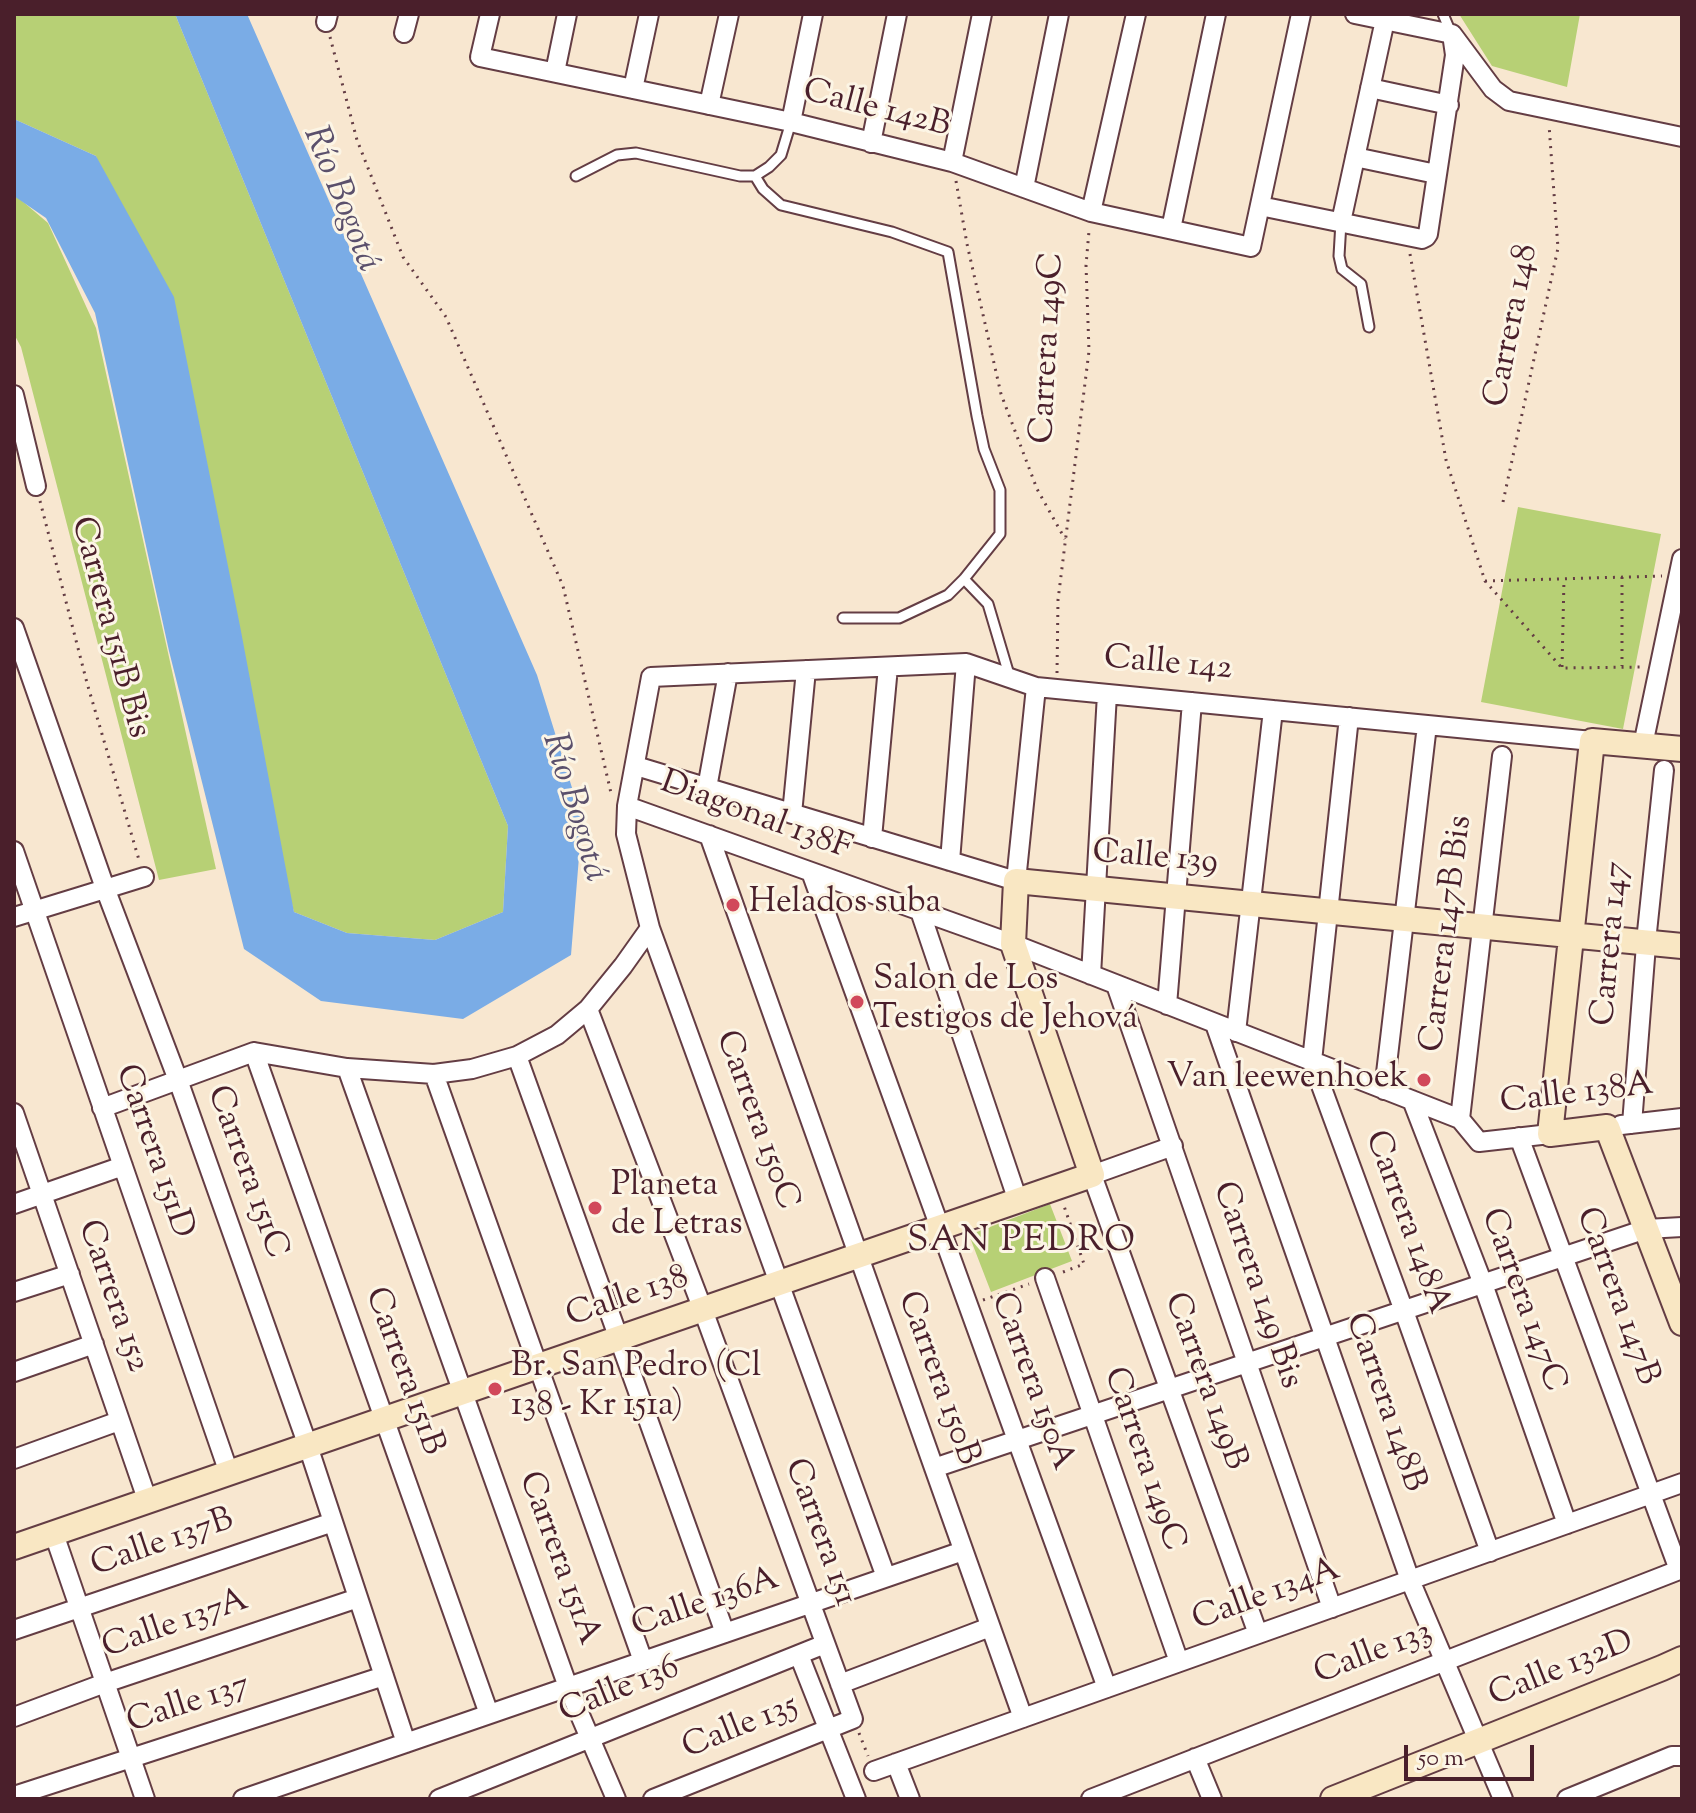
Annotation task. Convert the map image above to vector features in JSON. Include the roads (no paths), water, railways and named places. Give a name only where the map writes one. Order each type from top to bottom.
[{"type":"main road","name":"Calle 142","points":[[1592,741],[1682,749]]},
{"type":"main road","points":[[1550,1134],[1592,741]]},
{"type":"main road","name":"Calle 139","points":[[1016,881],[1682,946]]},
{"type":"main road","name":"Carrera 149B","points":[[1016,881],[1013,944],[1092,1175]]},
{"type":"main road","points":[[1607,1127],[1681,1317]]},
{"type":"main road","name":"Calle 138A","points":[[1550,1134],[1607,1127]]},
{"type":"main road","name":"Calle 138","points":[[14,1547],[1092,1175]]},
{"type":"main road","name":"Calle 132D","points":[[1333,1799],[1682,1659]]},
{"type":"street","points":[[404,33],[409,14]]},
{"type":"street","name":"Calle 142B","points":[[490,14],[480,57],[791,122],[952,162],[1091,212],[1251,247],[1260,206]]},
{"type":"street","points":[[555,72],[567,14]]},
{"type":"street","points":[[633,89],[649,14]]},
{"type":"street","points":[[709,105],[729,14]]},
{"type":"street","points":[[791,122],[813,14]]},
{"type":"street","points":[[871,143],[897,14]]},
{"type":"street","points":[[952,162],[982,14]]},
{"type":"street","points":[[1024,188],[1059,14]]},
{"type":"street","name":"Carrera 149C","points":[[1091,212],[1136,14]]},
{"type":"street","points":[[1171,229],[1216,14]]},
{"type":"street","points":[[1301,14],[1260,206],[1414,237],[1428,234],[1449,105],[1455,55],[1452,34]]},
{"type":"street","points":[[1355,14],[1452,34],[1493,89],[1509,101],[1682,137]]},
{"type":"street","points":[[1341,222],[1385,20]]},
{"type":"street","points":[[1370,88],[1449,105]]},
{"type":"street","points":[[1355,157],[1436,174]]},
{"type":"street","name":"Carrera 151B Bis","points":[[14,395],[36,486]]},
{"type":"street","points":[[1643,745],[1682,559]]},
{"type":"street","name":"Carrera 151C","points":[[14,630],[308,1446],[406,1743]]},
{"type":"street","points":[[950,861],[966,663]]},
{"type":"street","name":"Calle 142","points":[[651,677],[966,663],[1036,687],[1592,741]]},
{"type":"street","points":[[872,838],[888,667]]},
{"type":"street","points":[[792,814],[806,670]]},
{"type":"street","points":[[707,788],[728,673]]},
{"type":"street","name":"Carrera 150C","points":[[651,677],[627,806],[626,834],[650,928],[886,1577]]},
{"type":"street","name":"Carrera 149B","points":[[1016,881],[1036,687]]},
{"type":"street","points":[[1091,975],[1107,694]]},
{"type":"street","points":[[1167,1005],[1192,702]]},
{"type":"street","points":[[1236,1032],[1273,710]]},
{"type":"street","name":"Carrera 148A","points":[[1349,717],[1312,1061],[1490,1552]]},
{"type":"street","points":[[1384,1090],[1427,725]]},
{"type":"street","name":"Carrera 147B Bis","points":[[1460,1119],[1502,756]]},
{"type":"street","name":"Calle 139","points":[[636,766],[1016,881]]},
{"type":"street","name":"Carrera 147","points":[[1632,1124],[1646,942],[1664,770]]},
{"type":"street","name":"Diagonal 138F","points":[[627,806],[1013,944],[1412,1100],[1460,1119],[1479,1142]]},
{"type":"street","name":"Carrera 150B","points":[[709,835],[1023,1718]]},
{"type":"street","name":"Carrera 151D","points":[[14,851],[229,1473]]},
{"type":"street","name":"Carrera 150A","points":[[811,872],[1107,1688]]},
{"type":"street","points":[[14,917],[144,877]]},
{"type":"street","points":[[920,911],[1018,1201]]},
{"type":"street","points":[[102,1108],[254,1052],[347,1068],[434,1074],[472,1069],[517,1056],[557,1035],[588,1009],[650,928]]},
{"type":"street","name":"Carrera 149 Bis","points":[[1116,985],[1332,1608]]},
{"type":"street","name":"Carrera 151","points":[[588,1009],[703,1310],[853,1719]]},
{"type":"street","name":"Carrera 148B","points":[[1215,1024],[1410,1580],[1503,1799]]},
{"type":"street","name":"Carrera 151B","points":[[254,1052],[489,1714]]},
{"type":"street","points":[[517,1056],[725,1633]]},
{"type":"street","name":"Carrera 151A","points":[[347,1068],[568,1687],[616,1799]]},
{"type":"street","points":[[434,1074],[643,1661]]},
{"type":"street","name":"Carrera 147C","points":[[1412,1100],[1483,1284],[1567,1524]]},
{"type":"street","name":"Carrera 152","points":[[14,1113],[148,1502]]},
{"type":"street","name":"Calle 138A","points":[[1607,1127],[1682,1118]]},
{"type":"street","name":"Calle 138A","points":[[1479,1142],[1550,1134]]},
{"type":"street","name":"Carrera 147B","points":[[1519,1137],[1679,1570]]},
{"type":"street","name":"Calle 138","points":[[1092,1175],[1173,1146]]},
{"type":"street","points":[[14,1204],[123,1166]]},
{"type":"street","name":"Carrera 149B","points":[[1092,1175],[1258,1634]]},
{"type":"street","points":[[934,1468],[1646,1229],[1682,1227]]},
{"type":"street","points":[[14,1292],[70,1274]]},
{"type":"street","name":"Carrera 149C","points":[[1045,1278],[1179,1662]]},
{"type":"street","points":[[14,1372],[94,1344]]},
{"type":"street","points":[[14,1459],[119,1421]]},
{"type":"street","name":"Calle 134A","points":[[874,1771],[1682,1483]]},
{"type":"street","name":"Calle 137B","points":[[14,1630],[333,1522]]},
{"type":"street","points":[[54,1534],[145,1799]]},
{"type":"street","name":"Calle 136A","points":[[243,1799],[963,1551]]},
{"type":"street","name":"Calle 133","points":[[1091,1799],[1679,1570]]},
{"type":"street","name":"Calle 137A","points":[[14,1717],[358,1598]]},
{"type":"street","points":[[840,1684],[990,1627]]},
{"type":"street","name":"Calle 136","points":[[439,1799],[825,1644]]},
{"type":"street","points":[[799,1655],[856,1799]]},
{"type":"street","name":"Calle 137","points":[[14,1796],[384,1676]]},
{"type":"street","name":"Calle 135","points":[[653,1799],[853,1719]]},
{"type":"street","points":[[1567,1799],[1672,1756],[1682,1756]]},
{"type":"street","points":[[1195,1758],[1212,1799]]},
{"type":"street","points":[[896,1763],[910,1799]]},
{"type":"lane","points":[[1443,14],[1452,34]]},
{"type":"lane","points":[[576,176],[617,155],[636,153],[740,176],[755,176],[781,155],[791,122]]},
{"type":"lane","points":[[755,176],[763,189],[781,205],[892,232],[948,252],[984,449],[1000,490],[1000,534],[948,595],[899,618],[843,618]]},
{"type":"lane","points":[[1341,222],[1339,256],[1342,269],[1361,284],[1369,327]]},
{"type":"lane","points":[[964,579],[988,604],[1010,678]]},
{"type":"water","name":"Río Bogotá","points":[[175,14],[247,14],[537,675],[582,820],[571,955],[463,1019],[321,1001],[244,949],[169,651],[95,313],[46,218],[14,196],[14,119],[96,156],[174,297],[294,912],[347,933],[435,940],[503,912],[508,826]]},
{"type":"place","name":"Helados suba","points":[[733,905]]},
{"type":"place","name":"Salon de Los Testigos de Jehová","points":[[857,1002]]},
{"type":"place","name":"Van leewenhoek","points":[[1424,1080]]},
{"type":"place","name":"Planeta de Letras","points":[[595,1208]]},
{"type":"place","name":"Br. San Pedro (Cl 138 - Kr 151a)","points":[[495,1389]]},
{"type":"district","name":"SAN PEDRO","points":[[1022,1244]]}]
